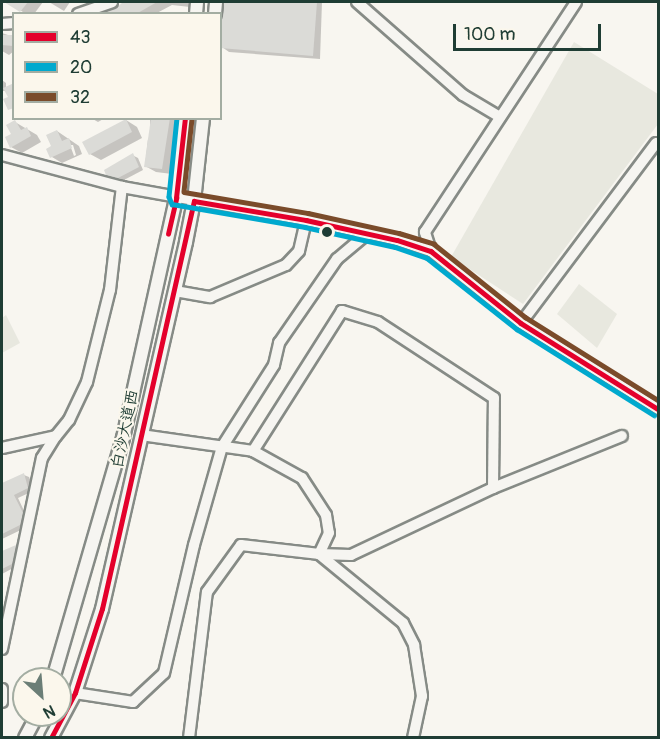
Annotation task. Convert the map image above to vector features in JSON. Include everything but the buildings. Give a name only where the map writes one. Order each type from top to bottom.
[{"type":"main road","name":"白沙大道西","points":[[56,667],[123,438],[176,198],[185,120]]},
{"type":"main road","name":"白沙大道西","points":[[51,738],[75,693],[102,609],[194,201],[203,120]]},
{"type":"street","points":[[84,12],[112,2]]},
{"type":"street","points":[[357,2],[463,96],[500,117]]},
{"type":"street","points":[[431,250],[425,232],[576,2]]},
{"type":"street","points":[[521,323],[656,143]]},
{"type":"street","points":[[2,155],[122,187],[306,220],[431,250],[521,323],[658,409]]},
{"type":"street","points":[[2,649],[42,458],[56,435],[69,420],[87,382],[110,290],[122,187]]},
{"type":"street","points":[[175,291],[210,297],[286,265],[299,251],[306,220]]},
{"type":"street","points":[[75,693],[133,702],[164,673],[194,545],[222,447],[274,365],[279,343],[337,259],[367,234]]},
{"type":"street","points":[[254,451],[342,311],[378,322],[494,398],[493,488]]},
{"type":"street","points":[[2,448],[56,435]]},
{"type":"street","points":[[141,435],[254,451],[302,478],[326,515],[329,533],[319,554]]},
{"type":"street","points":[[189,738],[207,592],[241,545],[319,554],[351,555],[493,488],[622,436]]},
{"type":"street","points":[[319,554],[403,623],[414,645],[422,696],[413,738]]},
{"type":"street","points":[[2,689],[2,702]]},
{"type":"shaded area","points":[[574,42],[658,94],[658,124],[523,304],[451,257]]},
{"type":"shaded area","points":[[579,284],[617,314],[597,348],[557,314]]},
{"type":"shaded area","points":[[6,315],[20,343],[2,353],[2,318]]},
{"type":"transit line","name":"20","points":[[177,120],[169,197],[172,204],[305,227],[395,247],[427,258],[517,329],[654,415]]},
{"type":"transit line","name":"43","points":[[168,234],[176,198],[185,120]]},
{"type":"transit line","name":"32","points":[[192,120],[184,192],[308,213],[399,233],[434,244],[525,317],[658,400]]},
{"type":"transit line","name":"43","points":[[51,738],[75,693],[102,609],[194,201],[306,220],[397,240],[431,251],[521,323],[658,409]]}]
